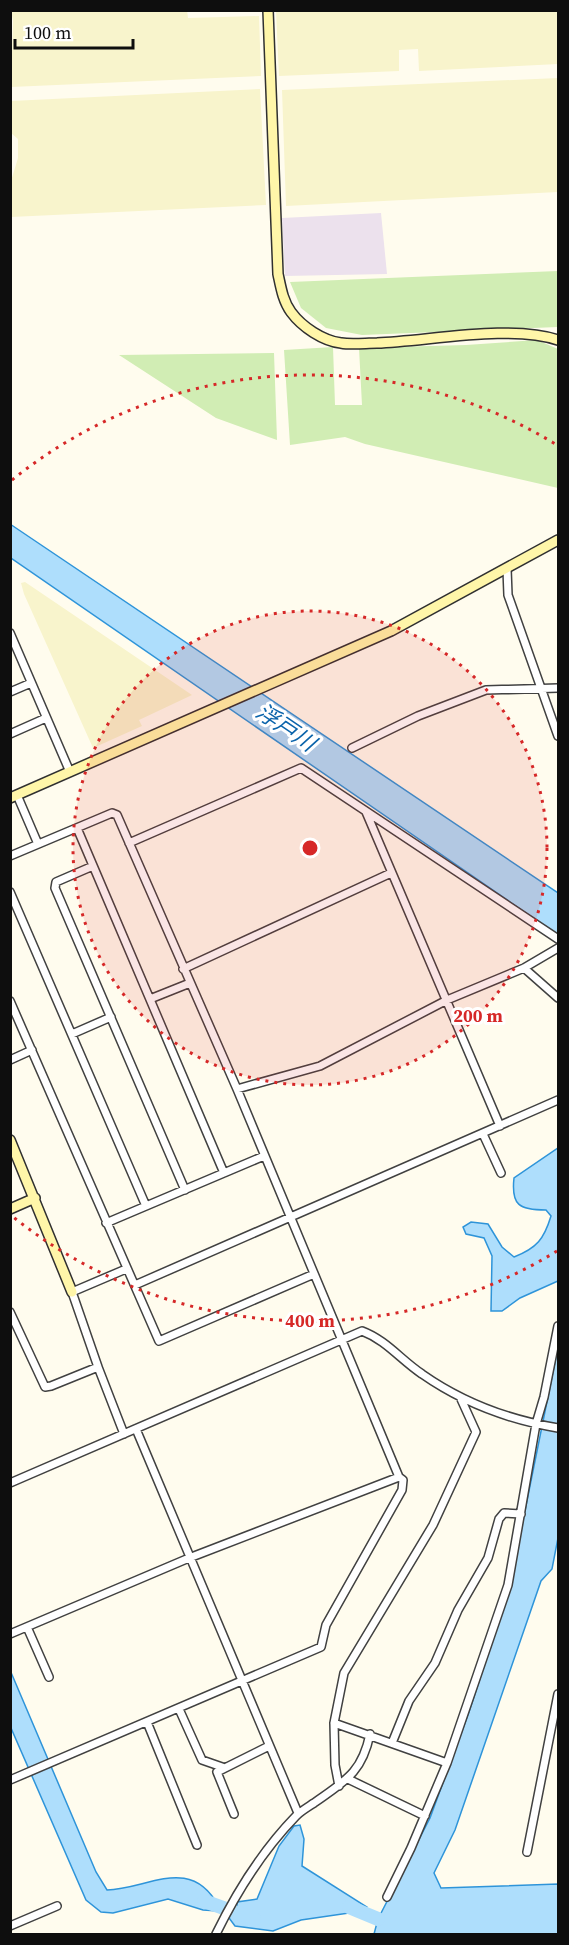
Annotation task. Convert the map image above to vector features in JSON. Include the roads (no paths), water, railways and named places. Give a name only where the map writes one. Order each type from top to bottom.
[{"type":"street","points":[[268,10],[278,274],[284,300],[292,314],[325,338],[341,344],[413,342],[518,333],[541,334],[558,340]]},
{"type":"street","points":[[38,844],[14,796],[402,626],[558,540]]},
{"type":"street","points":[[507,569],[508,595],[558,736]]},
{"type":"street","points":[[10,633],[13,647],[69,772]]},
{"type":"street","points":[[10,692],[31,683]]},
{"type":"street","points":[[352,748],[418,716],[486,690],[558,688]]},
{"type":"street","points":[[10,734],[46,718]]},
{"type":"street","points":[[129,843],[301,768],[558,939]]},
{"type":"street","points":[[366,812],[500,1126]]},
{"type":"street","points":[[10,856],[112,813],[117,815],[237,1089],[399,1477],[403,1480],[402,1490],[326,1625],[321,1647],[10,1780]]},
{"type":"street","points":[[77,828],[224,1173]]},
{"type":"street","points":[[93,866],[56,882],[55,888],[185,1190]]},
{"type":"street","points":[[183,969],[392,873]]},
{"type":"street","points":[[10,892],[146,1206]]},
{"type":"street","points":[[237,1089],[320,1066],[447,1000],[524,968],[558,948]]},
{"type":"street","points":[[524,968],[558,999]]},
{"type":"street","points":[[150,999],[190,983]]},
{"type":"street","points":[[10,1001],[159,1341],[314,1274]]},
{"type":"street","points":[[72,1034],[111,1017]]},
{"type":"street","points":[[10,1060],[32,1050]]},
{"type":"street","points":[[135,1285],[558,1100]]},
{"type":"street","points":[[483,1134],[501,1173]]},
{"type":"street","points":[[10,1140],[72,1292],[124,1434]]},
{"type":"street","points":[[106,1223],[264,1156]]},
{"type":"street","points":[[10,1209],[35,1198]]},
{"type":"street","points":[[72,1292],[126,1269]]},
{"type":"street","points":[[10,1312],[45,1387],[98,1367]]},
{"type":"street","points":[[387,1897],[447,1763],[508,1585],[536,1424],[544,1397],[558,1326]]},
{"type":"street","points":[[10,1483],[362,1331],[376,1337],[421,1373],[461,1399],[536,1424],[558,1428]]},
{"type":"street","points":[[339,1786],[335,1765],[334,1723],[344,1673],[433,1525],[476,1432],[461,1399]]},
{"type":"street","points":[[136,1429],[298,1813]]},
{"type":"street","points":[[10,1634],[189,1558],[399,1477]]},
{"type":"street","points":[[392,1743],[410,1701],[435,1663],[458,1610],[489,1558],[499,1519],[504,1513],[521,1514]]},
{"type":"street","points":[[27,1627],[49,1677]]},
{"type":"street","points":[[527,1852],[558,1694]]},
{"type":"street","points":[[179,1708],[202,1760],[225,1768]]},
{"type":"street","points":[[147,1722],[196,1845]]},
{"type":"street","points":[[334,1723],[447,1763]]},
{"type":"street","points":[[216,1935],[232,1901],[263,1854],[298,1813],[348,1779],[366,1755],[370,1734]]},
{"type":"street","points":[[234,1814],[217,1772],[269,1746]]},
{"type":"street","points":[[348,1779],[425,1816]]},
{"type":"street","points":[[10,1926],[57,1906]]},
{"type":"water","name":"浮戸川","points":[[10,524],[558,893],[558,935],[11,558]]},
{"type":"water","points":[[558,1148],[558,1281],[520,1298],[502,1311],[491,1311],[492,1256],[484,1238],[466,1234],[463,1227],[471,1222],[488,1224],[502,1247],[514,1257],[539,1242],[551,1216],[546,1210],[529,1209],[519,1204],[514,1194],[514,1178]]},
{"type":"water","points":[[558,1347],[558,1538],[552,1569],[541,1581],[455,1830],[434,1873],[441,1888],[558,1884],[558,1934],[374,1934],[378,1919],[430,1818],[469,1712],[509,1590]]},
{"type":"water","points":[[10,1670],[96,1872],[107,1890],[168,1878],[182,1878],[195,1882],[208,1891],[219,1907],[218,1911],[203,1910],[168,1899],[113,1913],[101,1912],[86,1900],[11,1728]]},
{"type":"water","points":[[300,1825],[304,1839],[302,1866],[367,1907],[366,1914],[349,1913],[301,1920],[273,1931],[235,1926],[229,1918],[237,1913],[237,1902],[257,1899],[279,1846],[294,1826]]},
{"type":"waterway","points":[[204,1901],[254,1919]]},
{"type":"waterway","points":[[349,1907],[378,1919]]}]
